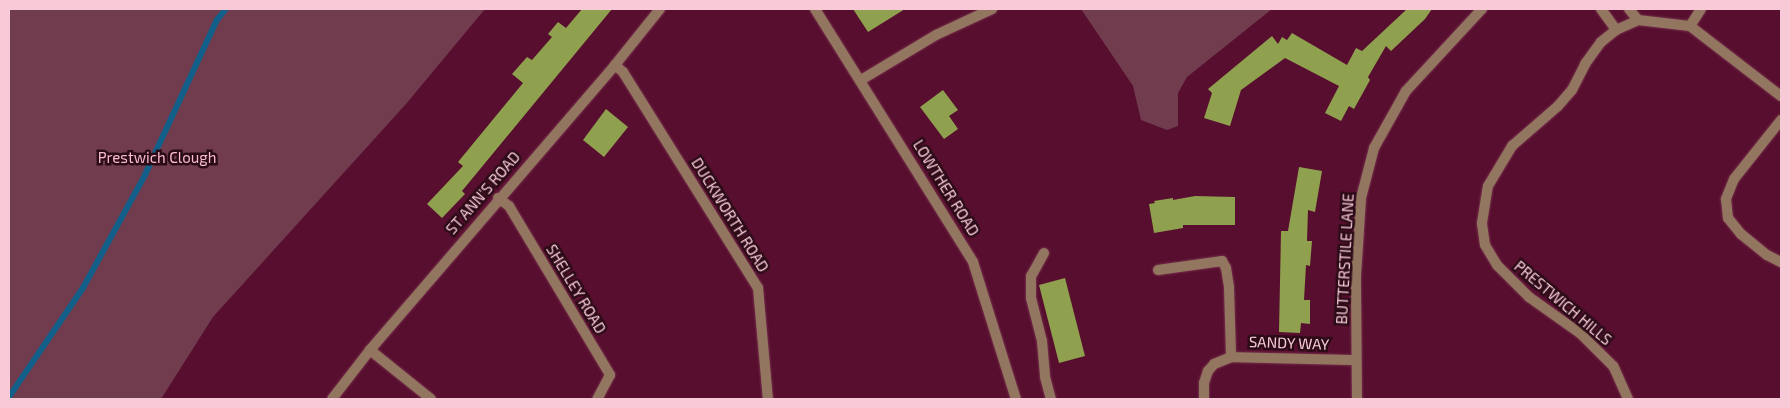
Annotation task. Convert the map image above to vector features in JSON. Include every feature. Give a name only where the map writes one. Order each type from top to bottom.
[{"type":"street","name":"ST ANN'S ROAD","points":[[332,399],[370,350],[498,198],[615,65],[660,9]]},
{"type":"street","name":"LOWTHER ROAD","points":[[815,9],[862,80],[974,262],[1016,399]]},
{"type":"street","points":[[862,80],[936,35],[992,9]]},
{"type":"street","name":"BUTTERSTILE LANE","points":[[1357,399],[1356,276],[1361,198],[1374,148],[1406,91],[1482,9]]},
{"type":"street","points":[[1601,9],[1616,30]]},
{"type":"street","points":[[1629,9],[1638,20],[1690,26],[1781,96]]},
{"type":"street","points":[[1690,26],[1701,9]]},
{"type":"street","name":"PRESTWICH HILLS","points":[[1628,399],[1613,366],[1581,334],[1529,297],[1496,265],[1485,245],[1482,224],[1488,186],[1512,146],[1558,106],[1572,90],[1585,64],[1601,42],[1616,30],[1638,20]]},
{"type":"street","name":"DUCKWORTH ROAD","points":[[615,65],[623,72],[758,288],[768,399]]},
{"type":"street","points":[[1781,120],[1734,179],[1726,199],[1728,218],[1741,234],[1767,255],[1781,262]]},
{"type":"street","name":"SHELLEY ROAD","points":[[498,198],[508,206],[610,375],[597,399]]},
{"type":"street","points":[[1044,253],[1031,276],[1031,298],[1042,341],[1051,399]]},
{"type":"street","name":"SANDY WAY","points":[[1158,270],[1222,261],[1226,268],[1229,288],[1231,356],[1356,360]]},
{"type":"street","points":[[370,350],[431,399]]},
{"type":"street","points":[[1204,399],[1204,383],[1208,371],[1214,364],[1231,356]]},
{"type":"green space","name":"Prestwich Clough","points":[[9,9],[485,9],[406,104],[213,317],[161,399],[9,399]]},
{"type":"green space","points":[[1081,9],[1272,9],[1187,77],[1178,93],[1178,126],[1167,130],[1141,120],[1133,86]]},
{"type":"building","points":[[582,9],[612,9],[462,191],[465,194],[442,218],[427,204],[463,166],[458,162],[523,83],[512,74],[527,57],[532,60],[552,37],[548,34],[558,22],[566,28]]},
{"type":"building","points":[[853,9],[905,9],[868,32]]},
{"type":"building","points":[[1407,9],[1432,9],[1425,19],[1391,51],[1386,46],[1368,77],[1370,80],[1354,109],[1349,106],[1341,121],[1325,113],[1339,86],[1285,58],[1241,90],[1230,126],[1204,118],[1212,93],[1208,89],[1272,36],[1278,44],[1282,37],[1287,40],[1292,33],[1347,65],[1356,48],[1362,51]]},
{"type":"building","points":[[943,90],[958,110],[949,116],[958,129],[944,139],[920,107]]},
{"type":"building","points":[[606,109],[628,127],[604,157],[583,140]]},
{"type":"building","points":[[1299,167],[1322,171],[1315,212],[1308,210],[1307,241],[1312,241],[1310,266],[1306,265],[1304,300],[1310,300],[1310,324],[1301,323],[1300,333],[1279,332],[1281,231],[1288,231]]},
{"type":"building","points":[[1195,196],[1235,197],[1235,225],[1183,225],[1183,228],[1154,233],[1149,204],[1155,203],[1154,201]]},
{"type":"building","points":[[1065,278],[1085,356],[1059,363],[1039,285]]},
{"type":"waterway","points":[[9,397],[83,288],[145,175],[217,20],[226,9]]}]
